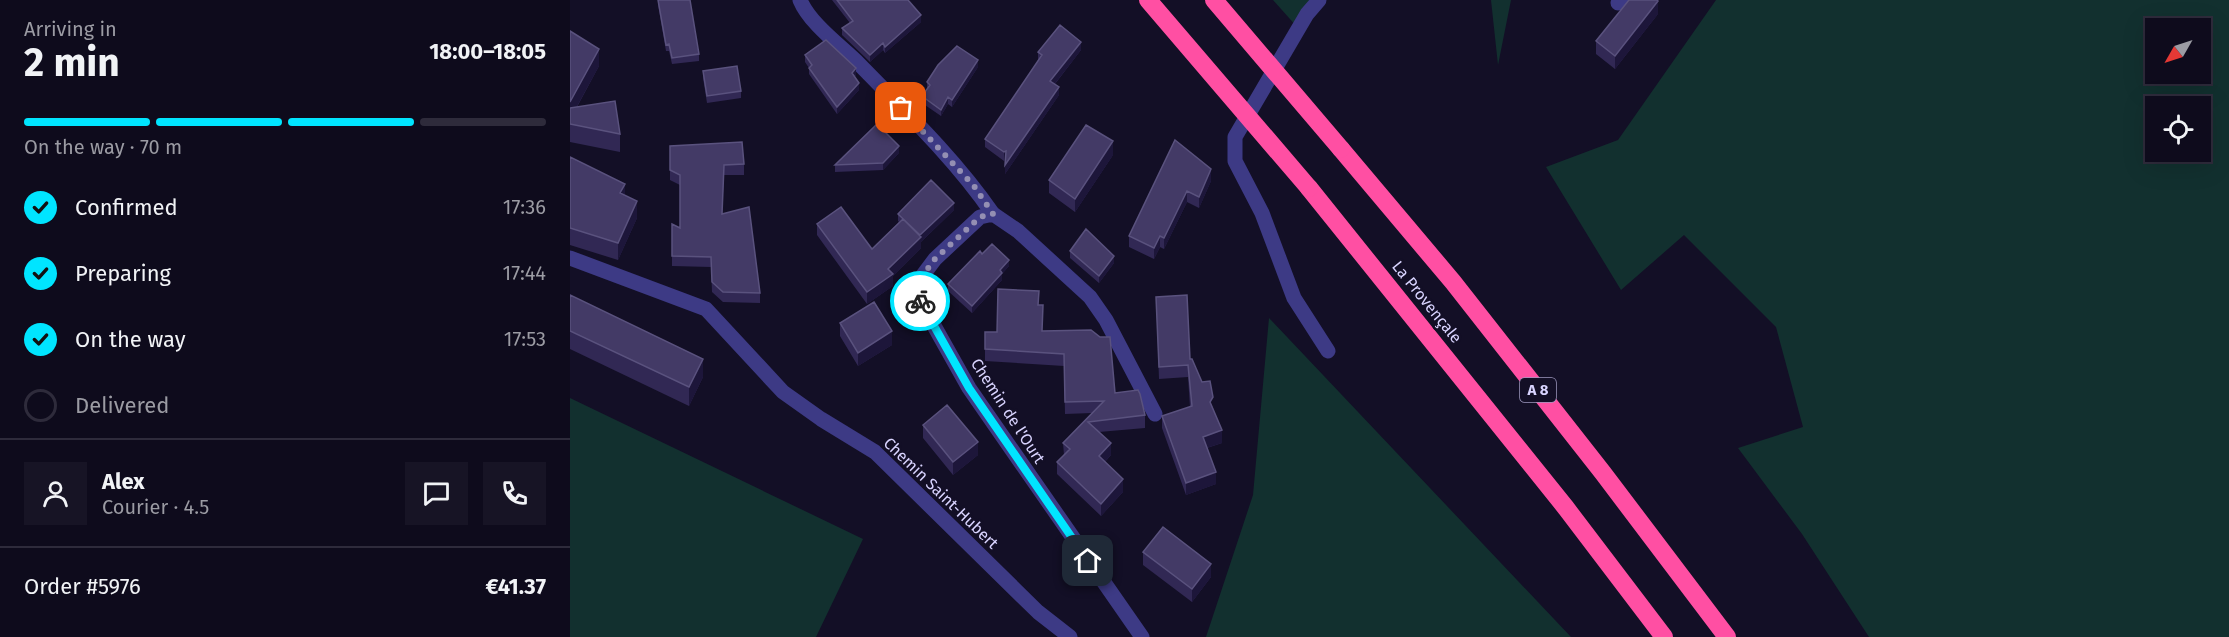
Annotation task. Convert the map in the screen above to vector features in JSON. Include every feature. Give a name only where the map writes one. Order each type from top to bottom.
[{"type":"highway","name":"La Provençale","points":[[1148,0],[1309,188],[1552,489],[1664,637]]},
{"type":"highway","name":"La Provençale","points":[[1214,0],[1459,290],[1603,473],[1727,637]]},
{"type":"street","points":[[800,0],[823,30],[974,186],[993,214],[1018,231],[1090,297],[1106,320],[1155,414]]},
{"type":"street","points":[[1319,0],[1307,14],[1235,137],[1235,161],[1262,213],[1294,298],[1328,351]]},
{"type":"street","name":"Chemin de l'Ourt","points":[[993,214],[980,217],[935,259],[920,279],[919,299],[969,388],[1142,637]]},
{"type":"street","name":"Chemin Saint-Hubert","points":[[570,258],[706,309],[783,392],[821,419],[875,452],[1038,612],[1070,637]]},
{"type":"green space","points":[[1273,0],[1324,0],[1298,28]]},
{"type":"green space","points":[[1491,0],[1511,0],[1498,65]]},
{"type":"green space","points":[[1716,0],[2229,0],[2229,637],[1869,637],[1802,534],[1738,448],[1803,427],[1776,327],[1684,235],[1621,290],[1546,167],[1618,140]]},
{"type":"green space","points":[[1269,318],[1571,637],[1206,637],[1253,495]]},
{"type":"green space","points":[[570,398],[863,539],[816,637],[570,637]]},
{"type":"building","points":[[658,0],[690,0],[699,54],[672,58],[669,44],[666,45]]},
{"type":"building","points":[[837,0],[908,0],[921,15],[885,47],[883,43],[870,55],[842,28],[853,21]]},
{"type":"building","points":[[1629,0],[1658,1],[1615,56],[1596,41]]},
{"type":"building","points":[[1060,25],[1081,42],[1050,81],[1059,87],[1005,165],[1006,151],[1004,152],[985,139],[1042,55],[1038,52]]},
{"type":"building","points":[[570,31],[599,49],[570,102]]},
{"type":"building","points":[[826,40],[856,68],[852,73],[859,83],[837,107],[809,68],[812,65],[805,55]]},
{"type":"building","points":[[957,46],[978,60],[952,100],[948,97],[941,110],[922,96],[930,85],[927,82],[938,65]]},
{"type":"building","points":[[737,66],[741,91],[707,96],[703,71]]},
{"type":"building","points":[[615,101],[620,134],[570,124],[570,108]]},
{"type":"building","points":[[877,124],[899,146],[883,163],[835,165]]},
{"type":"building","points":[[1086,125],[1113,141],[1075,199],[1049,180]]},
{"type":"building","points":[[1175,140],[1211,169],[1199,197],[1187,191],[1164,238],[1160,236],[1154,248],[1129,236]]},
{"type":"building","points":[[742,142],[744,164],[724,165],[722,214],[749,207],[760,293],[723,292],[712,282],[711,257],[672,256],[672,224],[680,228],[680,175],[670,170],[670,146]]},
{"type":"building","points":[[570,157],[625,184],[620,193],[637,201],[618,243],[570,228]]},
{"type":"building","points":[[931,180],[954,203],[920,235],[898,214]]},
{"type":"building","points":[[841,207],[872,249],[903,219],[921,237],[888,269],[893,274],[867,292],[817,224]]},
{"type":"building","points":[[1086,229],[1114,256],[1099,276],[1070,251]]},
{"type":"building","points":[[992,244],[1009,260],[1000,270],[1002,273],[972,306],[948,284],[980,251],[982,254]]},
{"type":"building","points":[[998,289],[1039,291],[1038,305],[1043,305],[1042,331],[1091,330],[1100,337],[1110,337],[1115,393],[1138,390],[1140,394],[1145,415],[1088,422],[1111,443],[1099,456],[1123,479],[1101,504],[1057,462],[1070,449],[1063,443],[1104,401],[1065,402],[1064,354],[985,349],[985,332],[997,332]]},
{"type":"building","points":[[570,295],[703,359],[689,387],[570,331]]},
{"type":"building","points":[[1187,295],[1190,359],[1202,382],[1210,381],[1213,397],[1210,402],[1222,430],[1203,437],[1216,472],[1186,483],[1162,416],[1192,406],[1188,365],[1159,367],[1156,297]]},
{"type":"building","points":[[874,302],[892,331],[858,353],[840,323]]},
{"type":"building","points":[[947,405],[978,442],[953,462],[923,425]]},
{"type":"building","points":[[1163,527],[1211,564],[1192,589],[1143,552]]},
{"type":"way so far","points":[[901,108],[974,186],[993,214],[980,217],[935,259],[920,279],[920,301]]},
{"type":"route","points":[[920,301],[969,388],[1088,561]]}]
